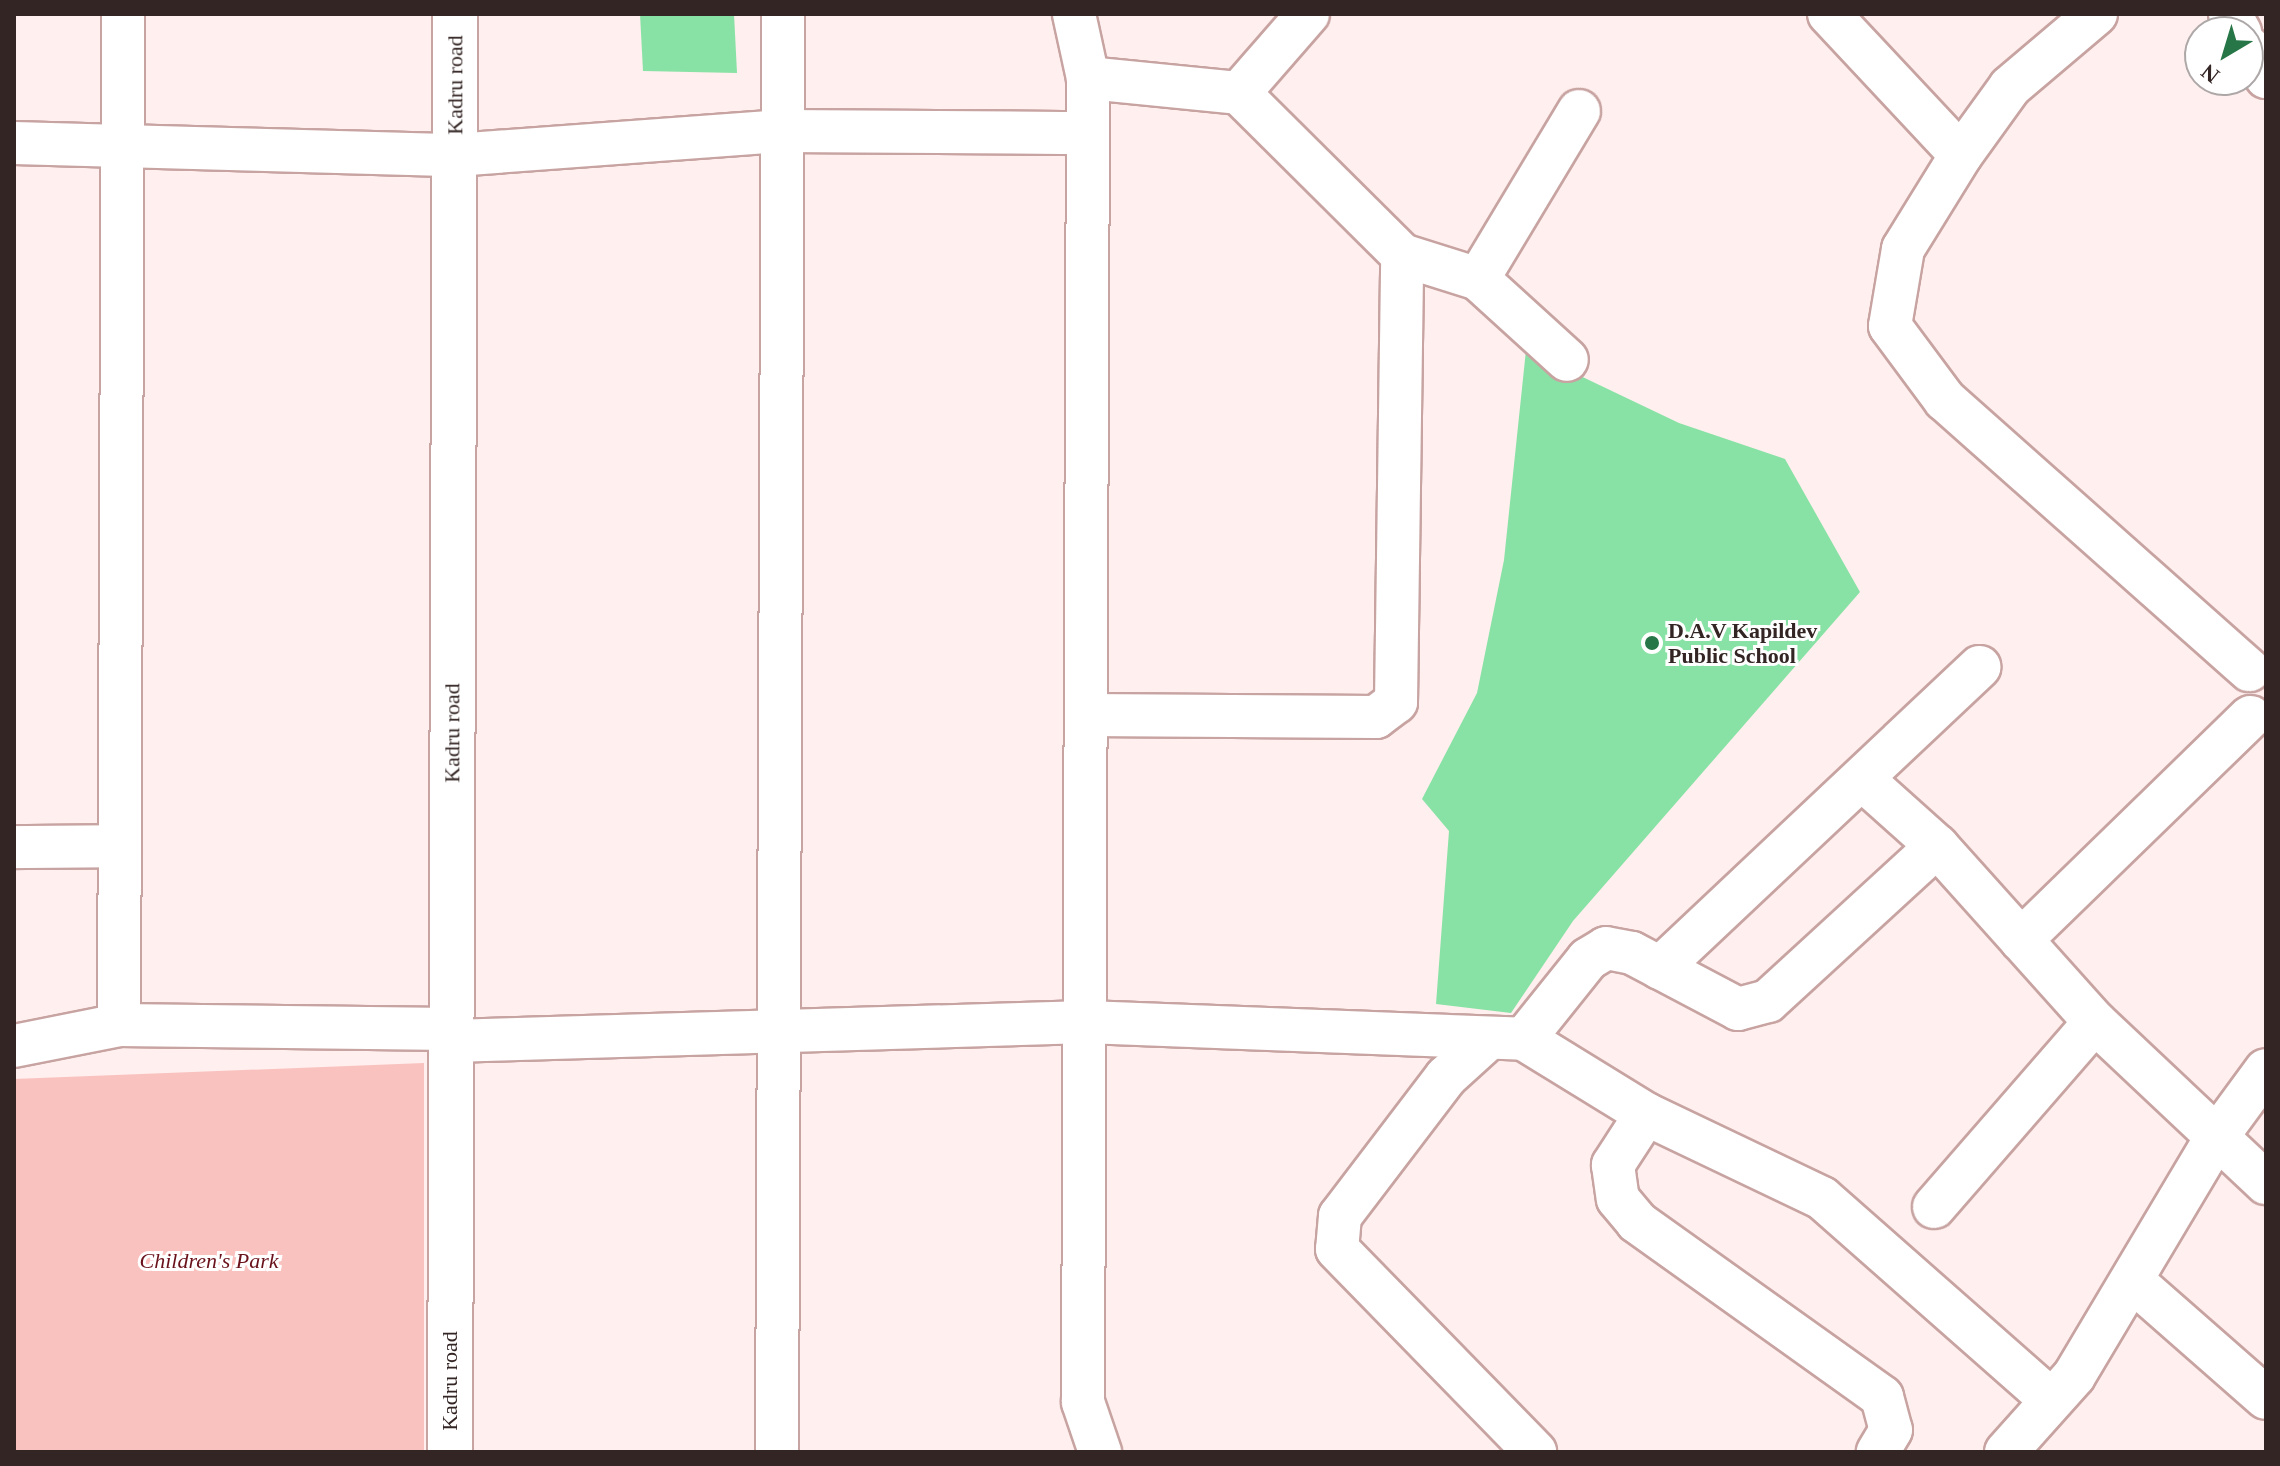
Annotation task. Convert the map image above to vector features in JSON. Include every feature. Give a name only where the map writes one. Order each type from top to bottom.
[{"type":"main road","name":"Kadru road","points":[[450,1452],[455,14]]},
{"type":"street","points":[[119,1025],[123,14]]},
{"type":"street","points":[[777,1452],[782,1031],[783,14]]},
{"type":"street","points":[[1074,14],[1088,78],[1083,1402],[1100,1452]]},
{"type":"street","points":[[1239,93],[1308,14]]},
{"type":"street","points":[[1829,14],[1961,155]]},
{"type":"street","points":[[2096,14],[2010,87],[1961,155],[1903,249],[1890,326],[1945,400],[2249,670]]},
{"type":"street","points":[[1088,78],[1239,93],[1402,255],[1478,279],[1567,360]]},
{"type":"street","points":[[1478,279],[1579,111]]},
{"type":"street","points":[[14,143],[122,141],[455,155],[783,131],[1088,133]]},
{"type":"street","points":[[1087,715],[1376,717],[1396,702],[1402,255]]},
{"type":"street","points":[[1660,968],[1979,667]]},
{"type":"street","points":[[2021,940],[2250,717]]},
{"type":"street","points":[[1862,779],[1937,846],[2095,1022],[2266,1183]]},
{"type":"street","points":[[14,847],[120,846]]},
{"type":"street","points":[[1535,1452],[1337,1249],[1340,1216],[1446,1077],[1506,1038],[1588,959],[1606,948],[1660,968],[1738,1009],[1768,1001],[1937,846]]},
{"type":"street","points":[[14,1046],[119,1025],[451,1035],[782,1031],[1086,1022],[1506,1038],[1646,1114],[1822,1198],[2050,1399]]},
{"type":"street","points":[[1934,1207],[2095,1022]]},
{"type":"street","points":[[2006,1452],[2050,1399],[2135,1283],[2216,1138],[2266,1070]]},
{"type":"street","points":[[1646,1114],[1613,1165],[1618,1199],[1637,1222],[1882,1397],[1891,1430],[1878,1452]]},
{"type":"street","points":[[2135,1283],[2266,1398]]},
{"type":"green space","name":"Children's Park","points":[[424,1063],[424,1452],[14,1452],[14,1079]]},
{"type":"building","points":[[640,14],[734,14],[737,73],[643,71]]},
{"type":"building","name":"D.A.V Kapildev Public School","points":[[1526,350],[1679,423],[1785,459],[1860,592],[1573,921],[1511,1013],[1436,1004],[1449,831],[1422,799],[1477,693],[1504,560]]},
{"type":"place","name":"D.A.V Kapildev Public School","points":[[1652,643]]}]
